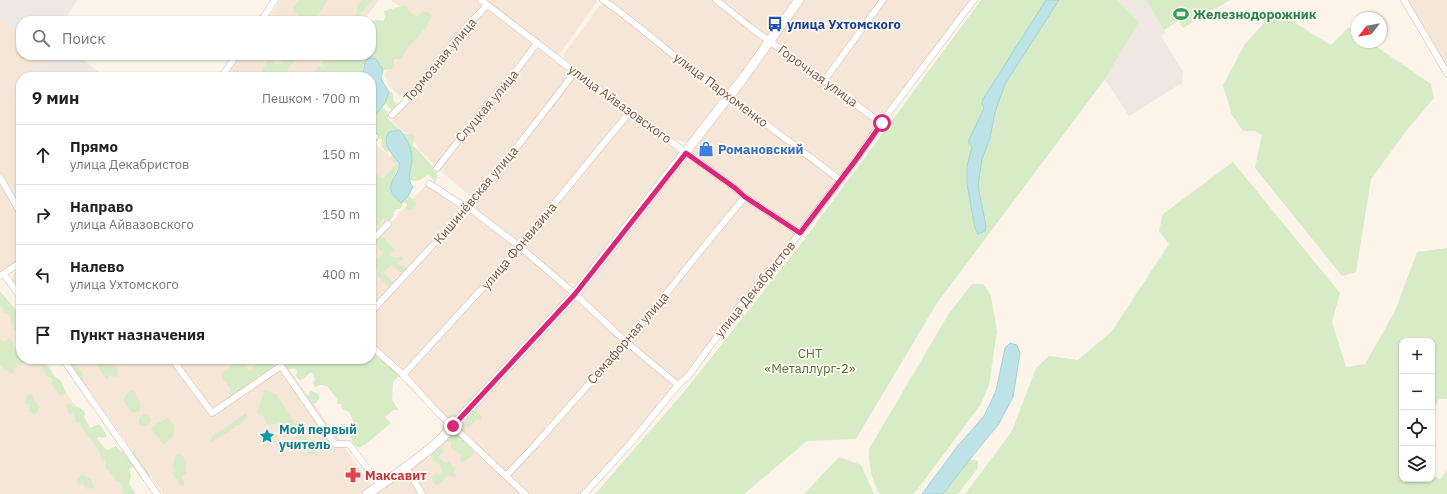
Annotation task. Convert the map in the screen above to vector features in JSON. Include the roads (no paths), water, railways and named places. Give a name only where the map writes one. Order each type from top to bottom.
[{"type":"street","points":[[264,16],[275,0]]},
{"type":"street","name":"улица Айвазовского","points":[[481,0],[575,72],[735,188],[745,197],[800,233]]},
{"type":"street","name":"улица Пархоменко","points":[[602,0],[620,12],[686,65],[840,180]]},
{"type":"street","name":"Горочная улица","points":[[716,0],[882,123]]},
{"type":"street","points":[[367,494],[426,452],[453,426],[575,294],[686,153],[799,0]]},
{"type":"street","points":[[824,81],[883,0]]},
{"type":"street","name":"улица Декабристов","points":[[584,494],[629,445],[678,385],[689,375],[739,307],[800,233],[855,161],[974,0]]},
{"type":"street","points":[[1404,0],[1447,73]]},
{"type":"street","name":"Тормозная улица","points":[[392,114],[406,100],[471,21],[487,5]]},
{"type":"street","name":"Слуцкая улица","points":[[437,168],[489,102],[513,75],[537,43]]},
{"type":"street","points":[[225,72],[234,60]]},
{"type":"street","name":"Кишинёвская улица","points":[[376,307],[483,191],[575,72]]},
{"type":"street","name":"улица Фонвизина","points":[[403,375],[510,258],[630,112]]},
{"type":"street","points":[[0,178],[16,205]]},
{"type":"street","points":[[429,184],[440,189],[460,204],[468,207],[519,246],[575,294],[625,341],[678,385]]},
{"type":"street","name":"Семафорная улица","points":[[506,476],[536,444],[625,341],[641,326],[745,197]]},
{"type":"street","points":[[376,236],[388,224]]},
{"type":"street","points":[[16,265],[2,275],[16,292]]},
{"type":"street","points":[[376,351],[384,360],[403,375],[440,417],[453,426],[525,494]]},
{"type":"street","points":[[66,364],[157,494]]},
{"type":"street","points":[[176,364],[212,413],[281,366],[335,444],[349,444],[380,485]]},
{"type":"street","points":[[406,467],[422,494]]},
{"type":"water","points":[[1046,0],[1059,0],[1005,84],[995,112],[990,138],[982,159],[978,186],[986,226],[985,231],[978,234],[975,228],[967,184],[967,166],[972,147],[968,142],[984,108],[982,103],[983,99]]},
{"type":"water","points":[[376,59],[383,70],[381,79],[389,92],[385,103],[376,115],[376,72],[363,72],[365,62],[367,60]]},
{"type":"water","points":[[400,130],[408,143],[411,153],[412,160],[409,177],[413,187],[408,196],[401,203],[391,191],[392,182],[399,168],[399,163],[388,148],[386,140],[389,132]]},
{"type":"water","points":[[1010,343],[1017,345],[1020,353],[1013,397],[998,425],[943,494],[922,494],[956,448],[984,416],[996,391],[1005,348]]},
{"type":"place","name":"Железнодорожник","points":[[1181,14]]},
{"type":"place","name":"улица Ухтомского","points":[[775,24]]},
{"type":"place","name":"Романовский","points":[[706,149]]},
{"type":"place","name":"Мой первый учитель","points":[[267,436]]},
{"type":"place","name":"Максавит","points":[[353,475]]},
{"type":"park label","name":"СНТ «Металлург-2»","points":[[810,360]]}]
